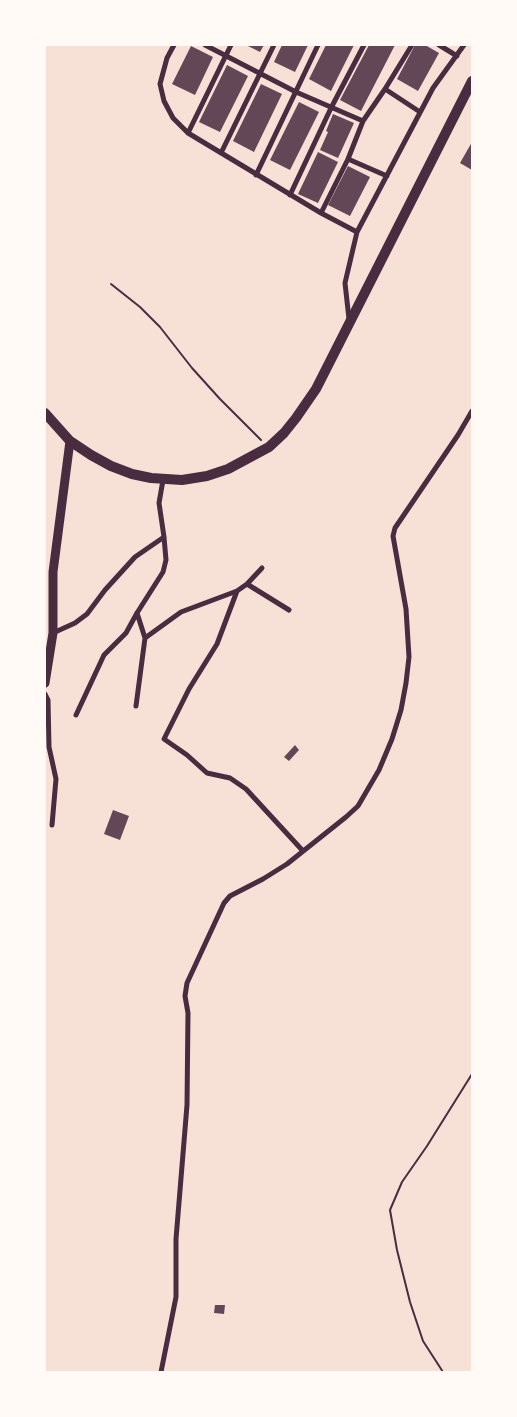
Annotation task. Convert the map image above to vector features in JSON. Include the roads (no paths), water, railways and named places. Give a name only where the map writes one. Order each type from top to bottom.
[{"type":"highway","points":[[45,413],[70,440],[91,455],[111,466],[132,474],[163,480],[182,480],[207,476],[228,469],[268,447],[284,433],[316,389],[472,81]]},
{"type":"main road","points":[[45,683],[53,633],[53,572],[70,440]]},
{"type":"street","points":[[174,45],[167,58],[160,84],[164,101],[173,118],[188,133],[290,195],[357,232]]},
{"type":"street","points":[[205,45],[296,92],[363,121]]},
{"type":"street","points":[[188,133],[231,45]]},
{"type":"street","points":[[221,153],[274,45]]},
{"type":"street","points":[[256,175],[318,45]]},
{"type":"street","points":[[290,195],[331,108],[364,45]]},
{"type":"street","points":[[321,213],[348,159],[363,121],[412,45]]},
{"type":"street","points":[[439,45],[457,56]]},
{"type":"street","points":[[350,322],[345,282],[357,232],[433,88],[464,45]]},
{"type":"street","points":[[385,89],[420,112]]},
{"type":"street","points":[[348,159],[387,176]]},
{"type":"street","points":[[162,1372],[176,1296],[176,1239],[187,1105],[188,1013],[185,996],[187,983],[221,909],[230,896],[287,864],[346,817],[358,806],[379,770],[392,739],[401,710],[409,657],[406,609],[393,536],[395,528],[458,436],[472,411]]},
{"type":"street","points":[[76,715],[104,655],[126,633],[163,572],[166,560],[159,503],[163,480]]},
{"type":"street","points":[[53,633],[75,624],[88,614],[105,590],[135,557],[164,536]]},
{"type":"street","points":[[144,638],[181,612],[237,590],[247,584],[262,568]]},
{"type":"street","points":[[247,584],[289,610]]},
{"type":"street","points":[[237,590],[217,644],[189,689],[164,739],[187,755],[207,773],[230,778],[246,789],[303,851]]},
{"type":"street","points":[[136,706],[144,638],[137,612]]},
{"type":"street","points":[[45,694],[48,700],[48,747],[56,779],[52,825]]}]
